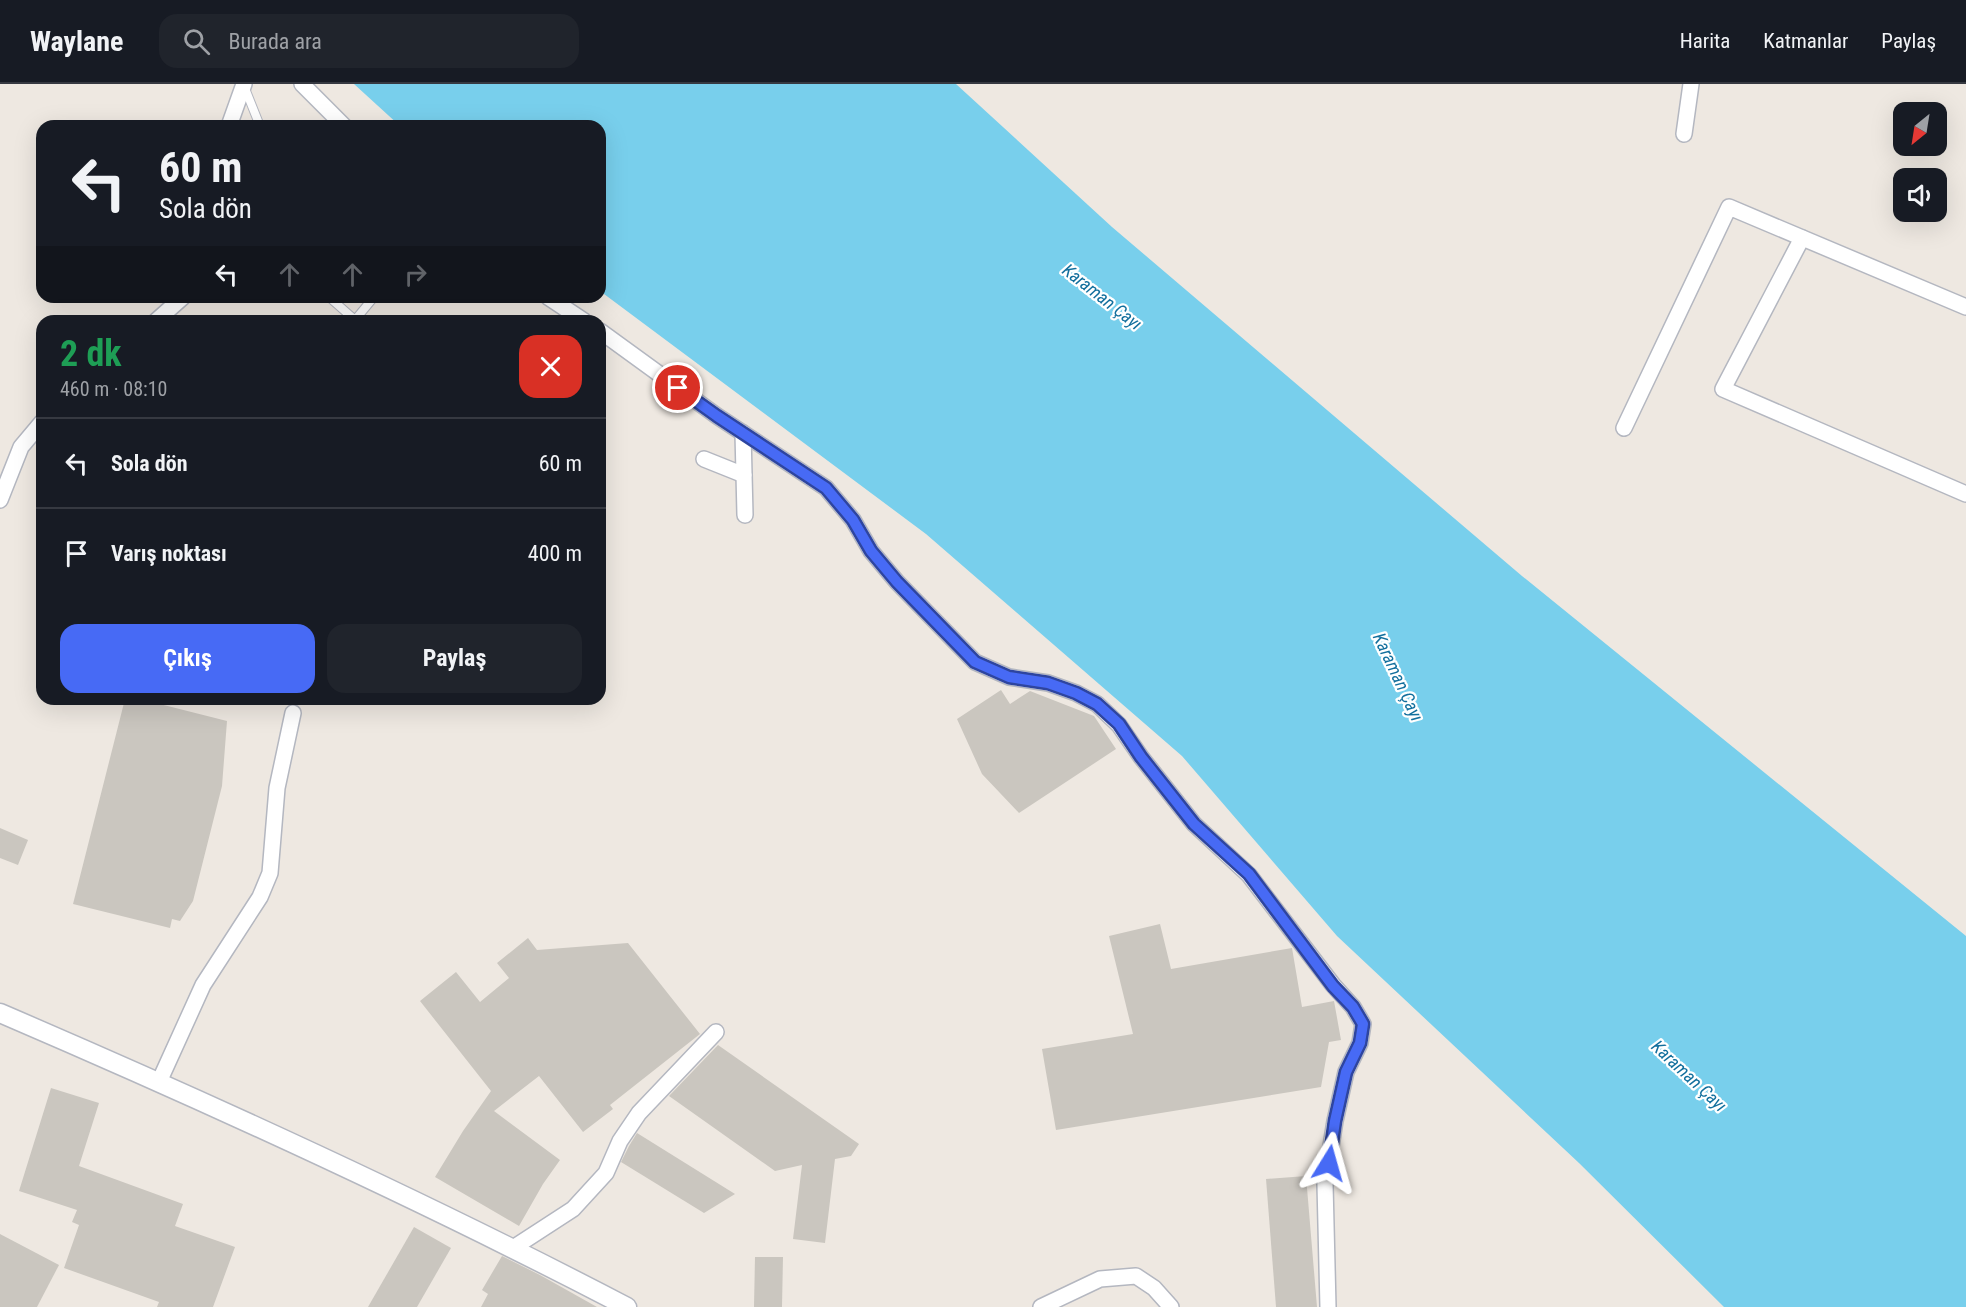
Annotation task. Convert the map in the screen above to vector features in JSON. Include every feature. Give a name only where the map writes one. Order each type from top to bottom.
[{"type":"street","points":[[231,120],[244,84]]},
{"type":"street","points":[[302,84],[338,120]]},
{"type":"street","points":[[1684,134],[1691,84]]},
{"type":"street","points":[[1624,428],[1729,207],[1966,307]]},
{"type":"street","points":[[1802,238],[1723,389],[1966,494]]},
{"type":"street","points":[[163,315],[176,303]]},
{"type":"street","points":[[557,303],[575,315]]},
{"type":"street","points":[[606,335],[743,433],[826,488],[853,520],[871,551],[897,582],[975,662],[1009,677],[1048,683],[1076,693],[1097,704],[1119,724],[1141,757],[1194,824],[1249,874],[1333,986],[1353,1007],[1363,1024],[1360,1043],[1346,1072],[1325,1184],[1328,1307]]},
{"type":"street","points":[[0,500],[21,447],[36,429]]},
{"type":"street","points":[[743,433],[745,515]]},
{"type":"street","points":[[704,459],[744,475]]},
{"type":"street","points":[[159,1082],[203,985],[260,897],[270,873],[278,788],[293,713]]},
{"type":"street","points":[[0,1013],[159,1082],[513,1248],[627,1307]]},
{"type":"street","points":[[513,1248],[573,1209],[606,1173],[620,1140],[639,1113],[716,1032]]},
{"type":"street","points":[[1041,1307],[1100,1279],[1136,1276],[1154,1288],[1171,1307]]},
{"type":"lane","points":[[244,84],[258,120]]},
{"type":"lane","points":[[336,303],[349,315]]},
{"type":"lane","points":[[359,315],[369,303]]},
{"type":"water","name":"Karaman Çayı","points":[[354,84],[956,84],[1112,227],[1522,576],[1966,936],[1966,1307],[1724,1307],[1579,1163],[1337,936],[1182,756],[926,534],[606,295],[606,120],[393,120]]},
{"type":"building","points":[[1001,690],[1010,704],[1030,691],[1094,716],[1116,749],[1019,813],[982,774],[957,719]]},
{"type":"building","points":[[123,705],[164,705],[227,721],[222,786],[193,901],[180,921],[172,919],[170,928],[73,904]]},
{"type":"building","points":[[0,828],[28,840],[18,865],[0,858]]},
{"type":"building","points":[[1160,924],[1171,969],[1292,948],[1302,1007],[1334,1001],[1341,1040],[1329,1042],[1321,1087],[1056,1130],[1042,1049],[1133,1034],[1109,936]]},
{"type":"building","points":[[528,938],[537,950],[628,943],[700,1034],[610,1105],[613,1109],[583,1132],[539,1076],[494,1111],[560,1160],[519,1226],[435,1177],[491,1091],[420,1001],[456,972],[480,1002],[509,978],[497,963]]},
{"type":"building","points":[[718,1045],[859,1144],[851,1156],[835,1159],[825,1243],[793,1239],[802,1165],[775,1171],[669,1096]]},
{"type":"building","points":[[51,1088],[99,1103],[79,1166],[183,1204],[175,1226],[235,1247],[213,1307],[157,1307],[159,1302],[64,1268],[79,1225],[72,1222],[77,1210],[19,1191]]},
{"type":"building","points":[[637,1133],[735,1194],[704,1213],[621,1162]]},
{"type":"building","points":[[1306,1176],[1317,1307],[1276,1307],[1266,1179]]},
{"type":"building","points":[[414,1227],[451,1248],[417,1307],[368,1307]]},
{"type":"building","points":[[0,1234],[59,1265],[37,1307],[0,1307]]},
{"type":"building","points":[[502,1256],[597,1307],[481,1307],[488,1294],[482,1290]]},
{"type":"building","points":[[755,1257],[783,1257],[782,1307],[754,1307]]},
{"type":"route","points":[[678,388],[826,488],[853,520],[871,551],[897,582],[975,662],[1009,677],[1048,683],[1076,693],[1097,704],[1119,724],[1141,757],[1194,824],[1249,874],[1333,986],[1353,1007],[1363,1024],[1360,1043],[1346,1072],[1335,1121],[1329,1163]]}]
